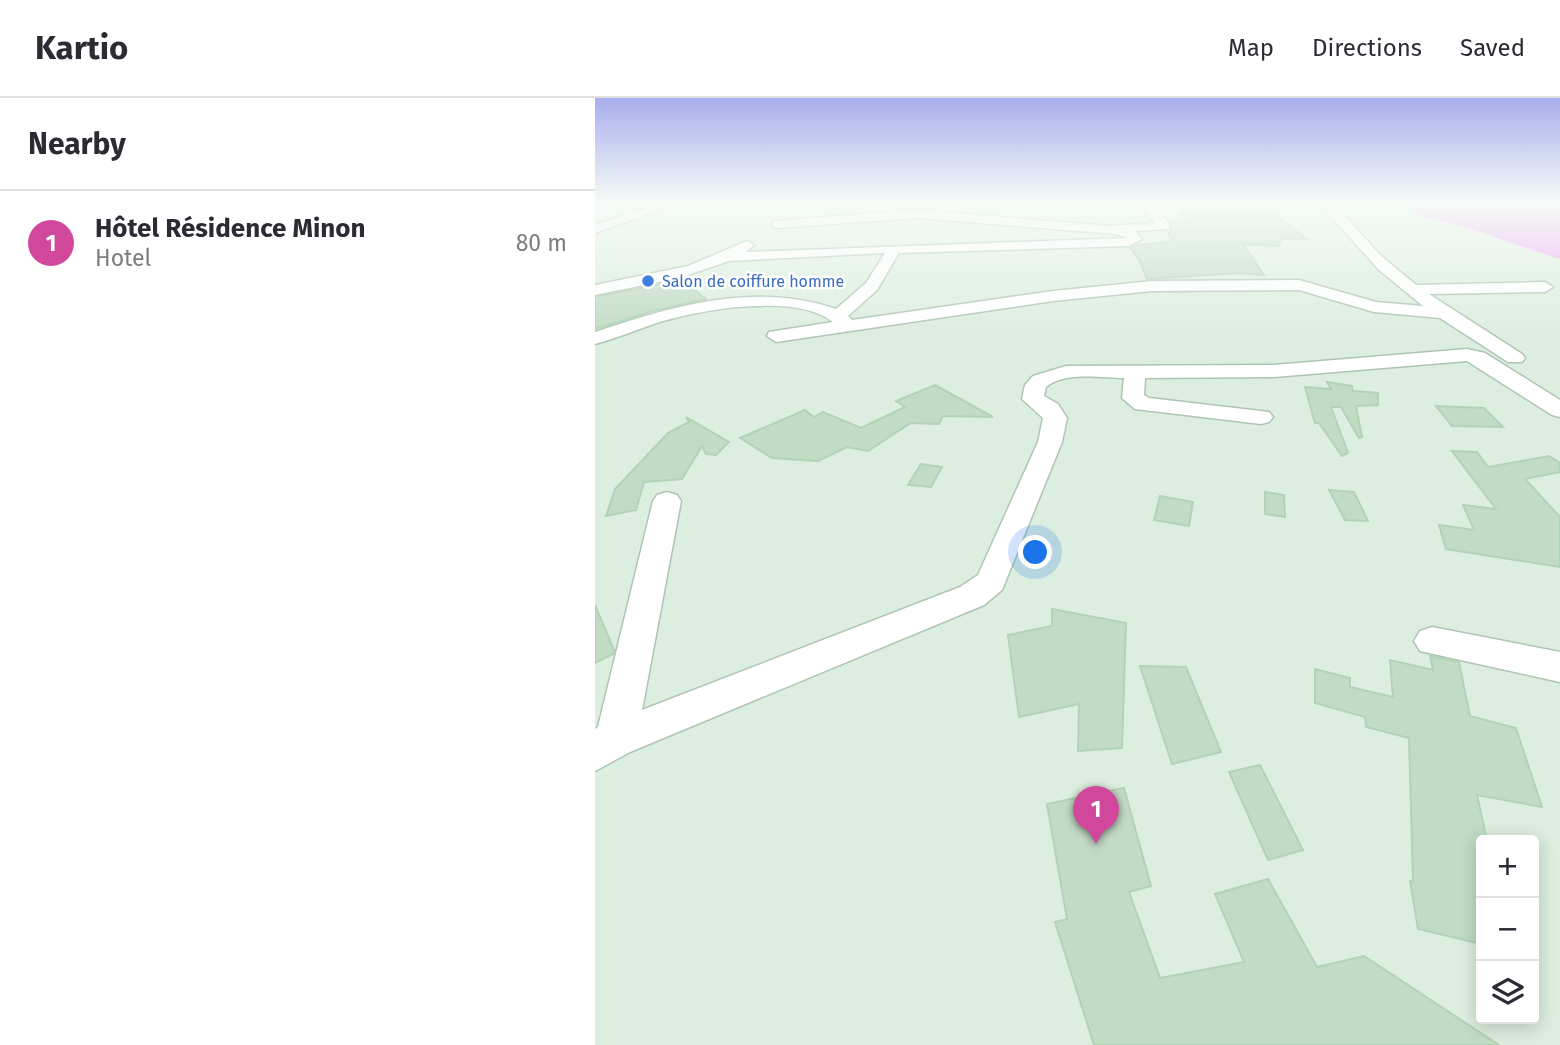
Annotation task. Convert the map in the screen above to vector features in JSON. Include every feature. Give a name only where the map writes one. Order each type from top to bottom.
[{"type":"street","points":[[730,257],[743,247]]},
{"type":"street","points":[[595,290],[693,269],[730,257],[820,250],[1027,247]]},
{"type":"street","points":[[1367,247],[1412,290],[1534,370]]},
{"type":"street","points":[[844,320],[877,282],[894,250]]},
{"type":"street","points":[[693,269],[721,294]]},
{"type":"street","points":[[776,335],[844,320],[1177,285],[1299,285],[1374,307],[1447,313]]},
{"type":"street","points":[[1412,290],[1545,287]]},
{"type":"street","points":[[595,338],[721,294],[785,303],[844,320]]},
{"type":"street","points":[[606,745],[972,596],[991,582],[1051,442],[1055,418],[1050,410],[1033,399],[1032,390],[1037,382],[1058,373],[1274,371],[1467,355],[1478,357],[1560,410]]},
{"type":"street","points":[[1135,372],[1133,398],[1143,404],[1261,417]]},
{"type":"street","points":[[606,745],[667,501]]},
{"type":"street","points":[[1432,641],[1560,667]]},
{"type":"shaded area","points":[[595,247],[1523,247],[1560,259],[1560,1045],[595,1045]]},
{"type":"shaded area","points":[[1525,247],[1560,247],[1560,259]]},
{"type":"building","points":[[1245,247],[1264,275],[1239,273],[1147,279],[1139,260],[1130,248]]},
{"type":"building","points":[[682,280],[706,299],[653,311],[595,329],[595,297]]},
{"type":"building","points":[[1327,382],[1352,386],[1353,391],[1378,393],[1378,405],[1356,406],[1362,437],[1359,438],[1341,407],[1331,407],[1348,453],[1342,456],[1319,423],[1315,423],[1305,387],[1331,389]]},
{"type":"building","points":[[935,385],[993,417],[943,416],[939,424],[911,423],[868,451],[847,447],[818,461],[772,458],[740,438],[805,410],[814,417],[823,412],[861,428],[905,407],[896,401]]},
{"type":"building","points":[[1436,406],[1484,408],[1503,427],[1452,426]]},
{"type":"building","points":[[686,417],[729,442],[716,455],[706,454],[702,446],[682,479],[644,482],[636,510],[606,516],[615,489],[668,433],[689,422]]},
{"type":"building","points":[[1452,451],[1477,452],[1488,467],[1549,456],[1560,463],[1560,472],[1525,479],[1560,517],[1560,567],[1446,549],[1439,525],[1474,530],[1463,505],[1496,509]]},
{"type":"building","points":[[921,464],[942,467],[931,487],[908,485]]},
{"type":"building","points":[[1329,490],[1354,492],[1368,521],[1345,520]]},
{"type":"building","points":[[1265,492],[1284,495],[1285,517],[1265,514]]},
{"type":"building","points":[[1160,496],[1193,502],[1189,526],[1154,520]]},
{"type":"building","points":[[595,605],[614,650],[613,654],[595,663]]},
{"type":"building","points":[[1052,609],[1126,623],[1122,748],[1078,751],[1079,704],[1019,717],[1008,635],[1052,626]]},
{"type":"building","points":[[1430,656],[1459,662],[1470,716],[1516,728],[1542,807],[1477,795],[1486,835],[1476,835],[1476,943],[1418,929],[1410,881],[1413,882],[1409,738],[1366,727],[1365,717],[1315,703],[1315,669],[1350,678],[1350,687],[1393,697],[1390,660],[1433,670]]},
{"type":"building","points":[[1140,666],[1186,667],[1221,752],[1172,764]]},
{"type":"building","points":[[1260,765],[1303,850],[1268,860],[1229,772]]},
{"type":"building","points":[[1124,788],[1151,886],[1129,892],[1160,978],[1244,962],[1215,894],[1268,879],[1317,967],[1364,956],[1499,1045],[1094,1045],[1055,922],[1067,919],[1047,804]]},
{"type":"place","name":"Salon de coiffure homme","points":[[648,281]]},
{"type":"place","name":"Hôtel Résidence Minon","points":[[1096,844]]}]
